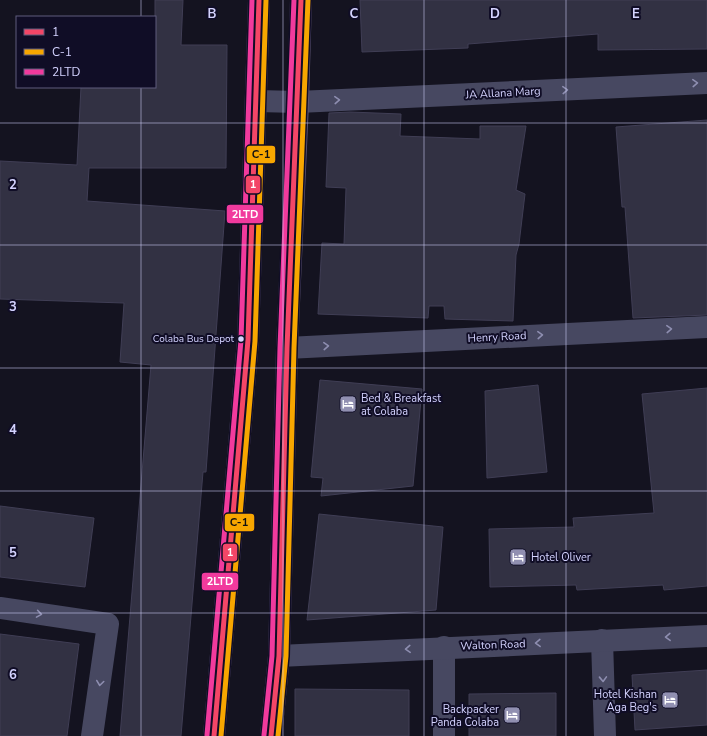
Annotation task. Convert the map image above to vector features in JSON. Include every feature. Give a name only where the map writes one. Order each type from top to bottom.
[{"type":"main road","points":[[214,736],[248,340],[257,101],[259,0]]},
{"type":"main road","points":[[271,736],[279,656],[287,348],[301,0]]},
{"type":"street","name":"JA Allana Marg","points":[[257,101],[298,102],[707,83]]},
{"type":"street","name":"Henry Road","points":[[287,348],[707,327]]},
{"type":"street","points":[[0,608],[108,624],[92,736]]},
{"type":"street","name":"Walton Road","points":[[279,656],[444,647],[707,636]]},
{"type":"street","points":[[602,640],[605,736]]},
{"type":"street","points":[[444,647],[444,736]]},
{"type":"building","points":[[155,0],[183,0],[181,45],[227,45],[226,168],[89,168],[87,201],[225,211],[206,472],[203,472],[181,736],[120,736],[151,365],[120,362],[124,303],[0,299],[0,161],[77,165],[81,88],[156,88]]},
{"type":"building","points":[[360,0],[707,0],[707,49],[598,50],[598,34],[468,44],[468,48],[362,52]]},
{"type":"building","points":[[350,112],[401,114],[400,136],[480,139],[480,126],[526,126],[516,190],[525,194],[519,244],[516,255],[513,321],[445,319],[444,306],[429,306],[428,318],[318,314],[322,243],[344,244],[346,188],[326,187],[329,113]]},
{"type":"building","points":[[707,120],[707,315],[633,318],[625,207],[622,207],[616,127]]},
{"type":"building","points":[[320,380],[422,389],[413,486],[321,496],[323,478],[311,477]]},
{"type":"building","points":[[538,385],[547,472],[487,478],[485,391]]},
{"type":"building","points":[[707,388],[707,586],[664,590],[663,585],[577,590],[576,585],[490,587],[489,529],[574,527],[573,518],[654,513],[642,394]]},
{"type":"building","points":[[0,506],[94,518],[85,587],[0,577]]},
{"type":"building","points":[[319,514],[443,527],[436,610],[307,620]]},
{"type":"building","points":[[0,634],[79,644],[67,736],[0,736]]},
{"type":"building","name":"Hotel Kishan Aga Beg's","points":[[707,670],[707,725],[635,730],[632,675]]},
{"type":"building","points":[[295,689],[409,690],[409,736],[295,736]]},
{"type":"building","name":"Backpacker Panda Colaba","points":[[556,693],[556,736],[469,736],[469,694]]},
{"type":"transit line","name":"2LTD","points":[[207,735],[241,340],[252,0]]},
{"type":"transit line","name":"1","points":[[214,736],[248,340],[259,0]]},
{"type":"transit line","name":"C-1","points":[[221,736],[255,341],[266,0]]},
{"type":"transit line","name":"2LTD","points":[[264,735],[272,656],[280,348],[294,0]]},
{"type":"transit line","name":"1","points":[[271,736],[279,656],[287,348],[301,0]]},
{"type":"transit line","name":"C-1","points":[[278,736],[286,656],[294,348],[308,0]]},
{"type":"place","name":"Colaba Bus Depot","points":[[241,339]]},
{"type":"place","name":"Bed & Breakfast at Colaba","points":[[348,404]]},
{"type":"place","name":"Hotel Oliver","points":[[518,557]]},
{"type":"place","name":"Hotel Kishan Aga Beg's","points":[[670,700]]},
{"type":"place","name":"Backpacker Panda Colaba","points":[[512,715]]}]
